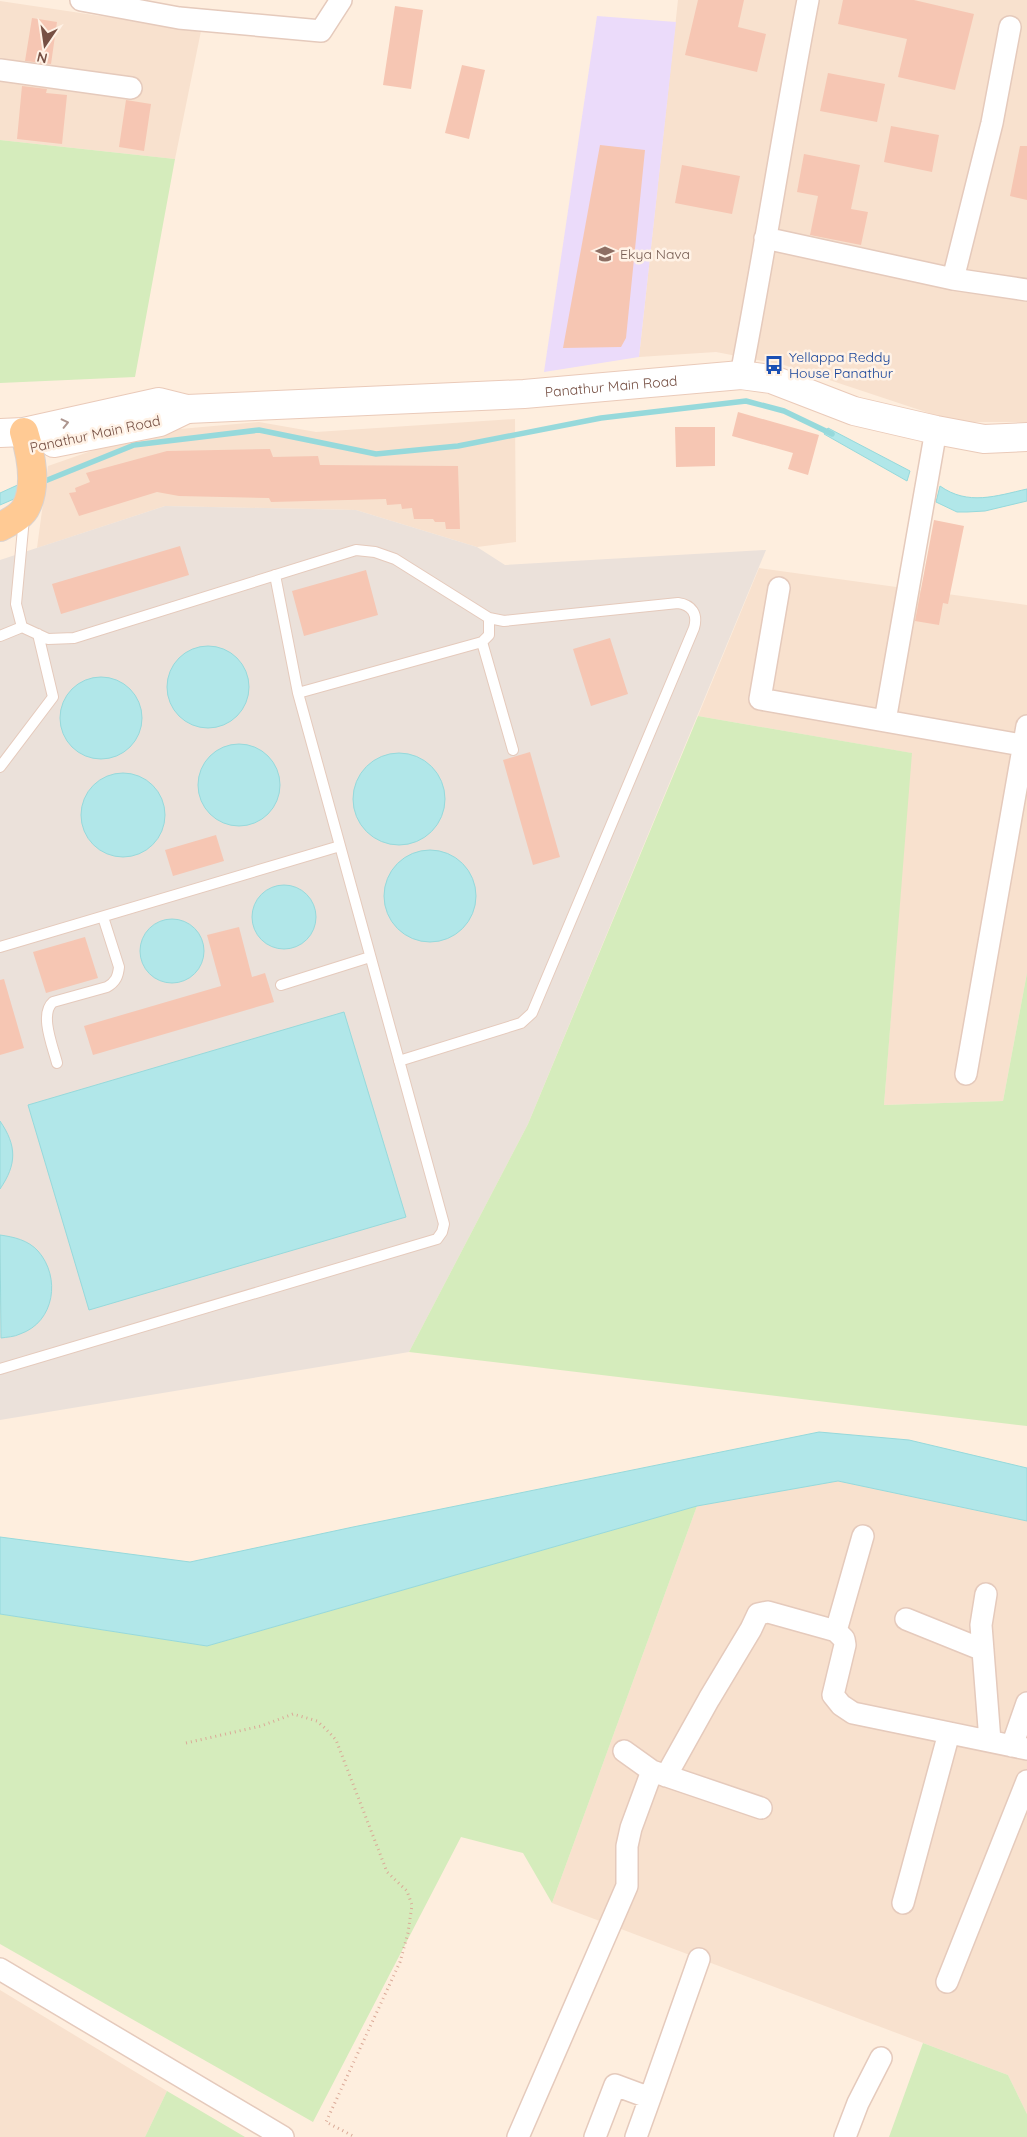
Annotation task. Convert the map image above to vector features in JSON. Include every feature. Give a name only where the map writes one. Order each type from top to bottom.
[{"type":"main road","points":[[0,527],[11,522],[23,464]]},
{"type":"street","points":[[81,0],[179,18],[321,31],[341,0]]},
{"type":"street","points":[[740,375],[766,238],[786,112],[808,0]]},
{"type":"street","points":[[953,279],[992,123],[1010,27]]},
{"type":"street","points":[[0,70],[132,88]]},
{"type":"street","points":[[766,238],[953,279],[1027,290]]},
{"type":"street","name":"Panathur Main Road","points":[[0,452],[23,464],[160,422],[187,409],[524,394],[740,375],[771,379],[854,411],[936,430],[984,439],[1027,437]]},
{"type":"street","points":[[885,721],[936,430]]},
{"type":"street","points":[[779,588],[760,699],[885,721],[1026,739],[966,1074]]},
{"type":"street","points":[[836,1631],[863,1536]]},
{"type":"street","points":[[986,1594],[981,1624],[990,1741]]},
{"type":"street","points":[[518,2137],[627,1886],[628,1846],[631,1828],[659,1773],[709,1699],[758,1614],[768,1612],[836,1631],[844,1639],[845,1645],[833,1695],[841,1705],[853,1713],[1019,1748],[1027,1703]]},
{"type":"street","points":[[906,1619],[983,1650]]},
{"type":"street","points":[[903,1903],[949,1733]]},
{"type":"street","points":[[624,1751],[659,1773],[761,1808]]},
{"type":"street","points":[[947,1982],[1027,1781]]},
{"type":"street","points":[[636,2137],[699,1958]]},
{"type":"street","points":[[0,1969],[283,2137]]},
{"type":"street","points":[[845,2137],[858,2103],[881,2058]]},
{"type":"street","points":[[595,2137],[615,2086],[650,2098]]},
{"type":"lane","points":[[22,627],[16,604],[23,464]]},
{"type":"lane","points":[[0,636],[22,627],[48,639],[74,638],[356,550],[375,552],[395,558],[489,618],[504,621],[678,603],[690,607],[694,612],[696,622],[532,1014],[521,1023],[399,1061]]},
{"type":"lane","points":[[0,1369],[437,1239],[442,1232],[444,1224],[298,693],[275,575]]},
{"type":"lane","points":[[298,693],[482,642],[489,635],[489,618]]},
{"type":"lane","points":[[0,766],[53,697],[38,634]]},
{"type":"lane","points":[[482,642],[513,750]]},
{"type":"lane","points":[[0,947],[340,846]]},
{"type":"lane","points":[[57,1063],[46,1018],[48,1008],[53,1002],[107,988],[113,984],[119,973],[119,967],[103,917]]},
{"type":"lane","points":[[281,986],[370,957]]},
{"type":"path","points":[[186,1743],[261,1726],[293,1714],[317,1721],[336,1740],[387,1872],[407,1890],[412,1905],[408,1934],[400,1962],[326,2122],[355,2137]]},
{"type":"shaded area","points":[[678,0],[1027,0],[1027,422],[956,422],[784,365],[716,352],[639,357]]},
{"type":"shaded area","points":[[0,1],[201,31],[175,159],[0,140]]},
{"type":"shaded area","name":"Ekya Nava","points":[[597,16],[676,22],[639,357],[544,372]]},
{"type":"shaded area","points":[[515,419],[516,542],[477,547],[356,510],[165,506],[37,548],[48,466],[146,432],[259,422],[316,432]]},
{"type":"shaded area","points":[[165,506],[356,510],[477,547],[505,565],[766,550],[528,1124],[409,1352],[0,1420],[0,560]]},
{"type":"shaded area","points":[[759,568],[1027,605],[1027,973],[1003,1101],[884,1105],[911,753],[698,716]]},
{"type":"shaded area","points":[[838,1481],[1027,1521],[1027,2114],[1008,2075],[552,1903],[697,1506]]},
{"type":"shaded area","points":[[0,1990],[167,2091],[145,2137],[0,2137]]},
{"type":"green space","points":[[0,140],[175,159],[135,377],[0,383]]},
{"type":"green space","points":[[698,716],[912,753],[884,1105],[1003,1101],[1027,973],[1027,1426],[409,1352],[528,1124]]},
{"type":"green space","points":[[697,1506],[552,1903],[523,1853],[461,1837],[313,2122],[0,1944],[0,1614],[207,1646]]},
{"type":"green space","points":[[923,2043],[1008,2075],[1027,2114],[1027,2137],[889,2137]]},
{"type":"green space","points":[[167,2091],[245,2137],[145,2137]]},
{"type":"water","points":[[828,428],[910,471],[907,481],[824,434]]},
{"type":"water","points":[[22,483],[21,496],[0,505],[0,493]]},
{"type":"water","points":[[940,486],[961,496],[972,498],[982,498],[1027,489],[1027,501],[985,511],[957,512],[936,502]]},
{"type":"water","points":[[200,646],[216,646],[231,652],[243,664],[249,679],[249,695],[243,710],[231,722],[216,728],[200,728],[185,722],[173,710],[167,695],[167,679],[173,664],[185,652]]},
{"type":"water","points":[[93,677],[109,677],[124,684],[135,695],[142,710],[139,734],[130,747],[109,759],[93,759],[78,752],[67,741],[60,726],[60,710],[67,695],[78,684]]},
{"type":"water","points":[[231,744],[247,744],[262,751],[273,762],[280,777],[277,801],[268,814],[247,826],[231,826],[216,819],[205,808],[198,793],[198,777],[205,762],[216,751]]},
{"type":"water","points":[[399,753],[417,756],[432,766],[442,781],[445,799],[442,817],[432,832],[417,842],[399,845],[381,842],[366,832],[356,817],[353,799],[356,781],[366,766],[381,756]]},
{"type":"water","points":[[123,773],[146,780],[158,792],[165,815],[158,838],[146,850],[123,857],[100,850],[88,838],[81,815],[88,792],[100,780]]},
{"type":"water","points":[[430,850],[448,853],[463,863],[473,878],[476,896],[473,914],[463,929],[448,939],[430,942],[412,939],[397,929],[387,914],[384,896],[387,878],[397,863],[412,853]]},
{"type":"water","points":[[284,885],[302,891],[310,899],[316,917],[310,935],[302,943],[284,949],[266,943],[258,935],[252,917],[258,899],[266,891]]},
{"type":"water","points":[[172,919],[190,925],[198,933],[204,951],[198,969],[190,977],[172,983],[154,977],[146,969],[140,951],[146,933],[154,925]]},
{"type":"water","points":[[344,1012],[406,1217],[89,1310],[28,1105]]},
{"type":"water","points":[[0,1121],[10,1139],[13,1155],[10,1171],[0,1189]]},
{"type":"water","points":[[0,1235],[16,1238],[34,1247],[45,1262],[50,1273],[52,1286],[51,1298],[41,1320],[32,1328],[20,1334],[1,1338]]},
{"type":"water","points":[[819,1432],[909,1440],[1027,1468],[1027,1521],[838,1481],[697,1506],[207,1646],[0,1614],[0,1537],[190,1562]]},
{"type":"building","points":[[698,0],[744,0],[738,27],[766,34],[757,72],[685,55]]},
{"type":"building","points":[[843,0],[914,0],[974,14],[955,90],[898,77],[907,39],[838,24]]},
{"type":"building","points":[[395,6],[423,10],[411,89],[383,85]]},
{"type":"building","points":[[32,18],[57,22],[51,64],[25,61]]},
{"type":"building","points":[[462,65],[485,70],[469,139],[445,133]]},
{"type":"building","points":[[828,73],[885,84],[877,122],[820,111]]},
{"type":"building","points":[[22,86],[47,89],[46,93],[67,95],[62,144],[17,139]]},
{"type":"building","points":[[126,100],[151,104],[144,151],[119,147]]},
{"type":"building","points":[[891,126],[939,135],[932,172],[884,162]]},
{"type":"building","points":[[600,145],[645,150],[626,338],[621,347],[563,348]]},
{"type":"building","points":[[1020,146],[1027,146],[1027,200],[1010,196]]},
{"type":"building","points":[[804,154],[860,165],[851,209],[868,212],[861,245],[810,235],[818,196],[797,192]]},
{"type":"building","points":[[682,165],[740,176],[732,214],[675,203]]},
{"type":"building","points":[[738,412],[819,435],[808,475],[788,469],[793,453],[732,436]]},
{"type":"building","points":[[675,427],[715,427],[715,466],[676,467]]},
{"type":"building","points":[[270,449],[273,457],[318,456],[320,465],[458,466],[460,529],[446,529],[445,522],[435,522],[433,519],[414,519],[412,508],[402,509],[401,504],[387,505],[386,499],[271,502],[269,498],[179,496],[157,492],[79,516],[69,493],[76,492],[75,488],[90,482],[86,473],[167,451]]},
{"type":"building","points":[[934,520],[964,526],[948,604],[943,603],[939,625],[915,621]]},
{"type":"building","points":[[180,546],[189,575],[61,614],[52,584]]},
{"type":"building","points":[[366,570],[378,615],[304,636],[292,591]]},
{"type":"building","points":[[610,638],[628,694],[591,706],[573,649]]},
{"type":"building","points":[[530,752],[560,857],[533,865],[503,760]]},
{"type":"building","points":[[216,835],[224,861],[173,876],[165,850]]},
{"type":"building","points":[[239,927],[252,977],[265,973],[274,1002],[93,1055],[84,1026],[221,986],[207,935]]},
{"type":"building","points":[[85,937],[98,978],[46,993],[33,952]]},
{"type":"building","points":[[4,979],[24,1048],[0,1055],[0,980]]},
{"type":"waterway","points":[[40,483],[134,445],[259,430],[376,454],[458,446],[601,418],[746,401],[784,411],[832,434]]},
{"type":"place","name":"Ekya Nava","points":[[605,254]]},
{"type":"place","name":"Yellappa Reddy House Panathur","points":[[774,365]]}]
